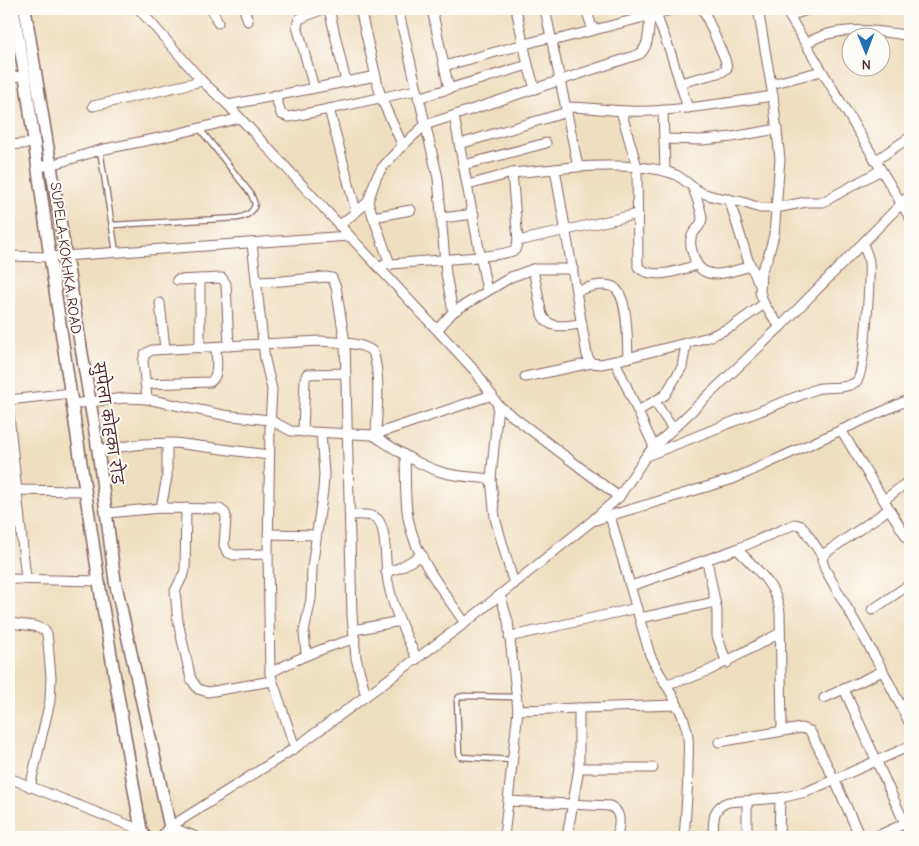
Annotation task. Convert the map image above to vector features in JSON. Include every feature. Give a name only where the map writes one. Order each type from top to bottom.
[{"type":"street","name":"सुपेला कोहका रोड","points":[[25,9],[98,450],[116,581],[170,827]]},
{"type":"street","points":[[139,9],[198,76],[228,105],[476,372],[498,404],[619,496]]},
{"type":"street","points":[[212,9],[218,23]]},
{"type":"street","points":[[244,9],[248,21]]},
{"type":"street","points":[[314,88],[297,26],[299,19],[323,9]]},
{"type":"street","points":[[328,9],[346,82]]},
{"type":"street","points":[[360,9],[381,98],[403,146]]},
{"type":"street","points":[[398,9],[438,178],[445,260],[453,312]]},
{"type":"street","points":[[432,9],[449,89]]},
{"type":"street","points":[[516,9],[535,90]]},
{"type":"street","points":[[545,9],[578,166]]},
{"type":"street","points":[[586,9],[593,30]]},
{"type":"street","points":[[444,66],[523,44],[593,30],[675,9]]},
{"type":"street","points":[[680,83],[722,72],[727,68],[725,59],[702,9]]},
{"type":"street","points":[[758,9],[773,96],[780,159],[774,235],[759,283],[764,304],[780,327]]},
{"type":"street","points":[[809,9],[788,12],[910,218]]},
{"type":"street","points":[[339,226],[368,202],[376,178],[382,168],[425,125],[640,54],[647,44],[648,31],[654,13]]},
{"type":"street","points":[[654,13],[688,108]]},
{"type":"street","name":"SUPELA-KOKHKA ROAD","points":[[12,14],[25,76],[102,602],[143,834]]},
{"type":"street","points":[[805,42],[827,34],[844,32],[882,31],[910,36]]},
{"type":"street","points":[[275,95],[280,111],[286,116],[381,98],[449,89],[528,66]]},
{"type":"street","points":[[771,84],[822,71]]},
{"type":"street","points":[[9,77],[25,76]]},
{"type":"street","points":[[93,106],[198,76]]},
{"type":"street","points":[[228,105],[376,76]]},
{"type":"street","points":[[460,144],[567,109],[663,110],[773,96]]},
{"type":"street","points":[[329,109],[356,211]]},
{"type":"street","points":[[663,110],[665,171]]},
{"type":"street","points":[[621,111],[637,167],[638,267],[642,271],[658,274],[697,265]]},
{"type":"street","points":[[454,116],[487,291]]},
{"type":"street","points":[[37,167],[52,165],[100,150],[200,129],[240,118]]},
{"type":"street","points":[[664,139],[703,140],[777,129]]},
{"type":"street","points":[[875,161],[910,137]]},
{"type":"street","points":[[464,165],[546,142]]},
{"type":"street","points":[[9,145],[35,143]]},
{"type":"street","points":[[468,185],[512,173],[556,168],[578,166],[637,167],[665,171],[678,176],[693,188],[715,197],[760,208],[776,208],[806,202],[823,202],[881,170]]},
{"type":"street","points":[[556,168],[587,356],[591,363]]},
{"type":"street","points":[[381,270],[384,265],[390,264],[480,256],[510,252],[517,248],[518,240],[512,173]]},
{"type":"street","points":[[693,188],[702,219],[691,239],[692,252],[697,265],[708,274],[717,274],[751,266]]},
{"type":"street","points":[[163,837],[170,827],[296,748],[417,659],[592,521],[619,496],[654,447],[780,327],[910,195]]},
{"type":"street","points":[[729,199],[751,266],[759,283]]},
{"type":"street","points":[[368,202],[390,264]]},
{"type":"street","points":[[373,216],[411,210]]},
{"type":"street","points":[[442,218],[474,214]]},
{"type":"street","points":[[518,240],[638,214]]},
{"type":"street","points":[[9,256],[50,257],[349,236]]},
{"type":"street","points":[[252,243],[265,360],[272,389],[268,534],[271,677],[296,748]]},
{"type":"street","points":[[646,456],[816,389],[840,387],[855,383],[862,371],[865,353],[869,263],[862,244]]},
{"type":"street","points":[[437,330],[453,312],[511,277],[533,269],[573,269]]},
{"type":"street","points":[[533,269],[542,315],[545,321],[548,324],[558,326],[582,324]]},
{"type":"street","points":[[256,282],[326,277],[334,280],[338,295],[345,343],[346,434],[354,634],[356,658],[366,696]]},
{"type":"street","points":[[176,280],[222,278],[226,281],[229,346]]},
{"type":"street","points":[[200,279],[200,348]]},
{"type":"street","points":[[576,291],[603,285],[617,289],[624,302],[628,358]]},
{"type":"street","points":[[160,303],[165,349]]},
{"type":"street","points":[[525,377],[591,363],[615,361],[710,337],[733,326],[764,304]]},
{"type":"street","points":[[147,399],[144,357],[152,350],[320,341],[345,343],[367,347],[373,352],[376,365],[377,387],[375,434]]},
{"type":"street","points":[[638,410],[665,395],[682,367],[686,344]]},
{"type":"street","points":[[145,384],[210,382],[216,374],[216,347]]},
{"type":"street","points":[[615,361],[654,447]]},
{"type":"street","points":[[303,432],[305,379],[307,374],[345,373]]},
{"type":"street","points":[[9,400],[72,398],[90,402],[125,398],[147,399],[223,415],[270,420],[291,431],[375,434],[492,395]]},
{"type":"street","points":[[592,521],[733,478],[910,399]]},
{"type":"street","points":[[655,402],[673,429]]},
{"type":"street","points":[[498,404],[491,478],[495,518],[514,584]]},
{"type":"street","points":[[9,414],[13,490],[26,579]]},
{"type":"street","points":[[842,430],[910,544]]},
{"type":"street","points":[[306,654],[304,632],[311,599],[312,568],[323,490],[324,474],[321,433]]},
{"type":"street","points":[[375,434],[424,466],[443,473],[491,478]]},
{"type":"street","points":[[98,450],[167,442],[269,455]]},
{"type":"street","points":[[161,508],[167,477],[167,442]]},
{"type":"street","points":[[406,456],[409,521],[426,565],[465,623]]},
{"type":"street","points":[[884,500],[910,480]]},
{"type":"street","points":[[13,490],[85,491]]},
{"type":"street","points":[[107,513],[161,508],[223,510],[226,517],[225,549],[230,554],[268,554]]},
{"type":"street","points":[[186,508],[185,571],[175,591],[178,622],[190,679],[198,689],[208,692],[271,677],[306,654],[354,634],[400,621]]},
{"type":"street","points":[[823,557],[889,509]]},
{"type":"street","points":[[350,515],[377,518],[380,523],[384,537],[388,584],[400,621],[417,659]]},
{"type":"street","points":[[610,516],[650,655],[677,705],[689,737],[684,837]]},
{"type":"street","points":[[631,586],[707,561],[798,524],[806,531],[823,557],[825,569],[883,671],[910,724]]},
{"type":"street","points":[[268,534],[316,534]]},
{"type":"street","points":[[737,549],[765,578],[778,599],[782,730]]},
{"type":"street","points":[[386,572],[399,568],[422,555]]},
{"type":"street","points":[[707,561],[717,611],[717,636],[726,662]]},
{"type":"street","points":[[9,579],[99,581]]},
{"type":"street","points":[[872,610],[910,584]]},
{"type":"street","points":[[500,595],[508,621],[518,710],[504,837]]},
{"type":"street","points":[[640,618],[715,602]]},
{"type":"street","points":[[509,637],[637,608]]},
{"type":"street","points":[[9,625],[34,626],[44,630],[47,634],[51,677],[50,702],[30,787]]},
{"type":"street","points":[[665,684],[690,678],[726,662],[780,632]]},
{"type":"street","points":[[824,698],[883,671]]},
{"type":"street","points":[[844,689],[876,762],[908,822],[910,835]]},
{"type":"street","points":[[518,710],[677,705]]},
{"type":"street","points":[[567,837],[579,768],[580,708]]},
{"type":"street","points":[[719,742],[782,730],[801,728],[810,731],[835,780],[860,837]]},
{"type":"street","points":[[713,837],[717,809],[721,805],[728,802],[780,798],[806,792],[910,746]]},
{"type":"street","points":[[579,768],[653,768]]},
{"type":"street","points":[[9,778],[143,834]]},
{"type":"street","points":[[779,837],[780,798]]},
{"type":"street","points":[[508,801],[610,806],[615,808],[619,816],[617,837]]},
{"type":"street","points":[[747,801],[747,837]]},
{"type":"street","points":[[875,837],[908,822]]},
{"type":"street","points":[[170,827],[196,837]]},
{"type":"lane","points":[[112,225],[238,218],[252,211],[255,204],[251,194],[200,129]]},
{"type":"lane","points":[[100,150],[116,252]]},
{"type":"lane","points":[[512,760],[461,757],[459,753],[456,701],[459,697],[464,696],[516,697]]}]
